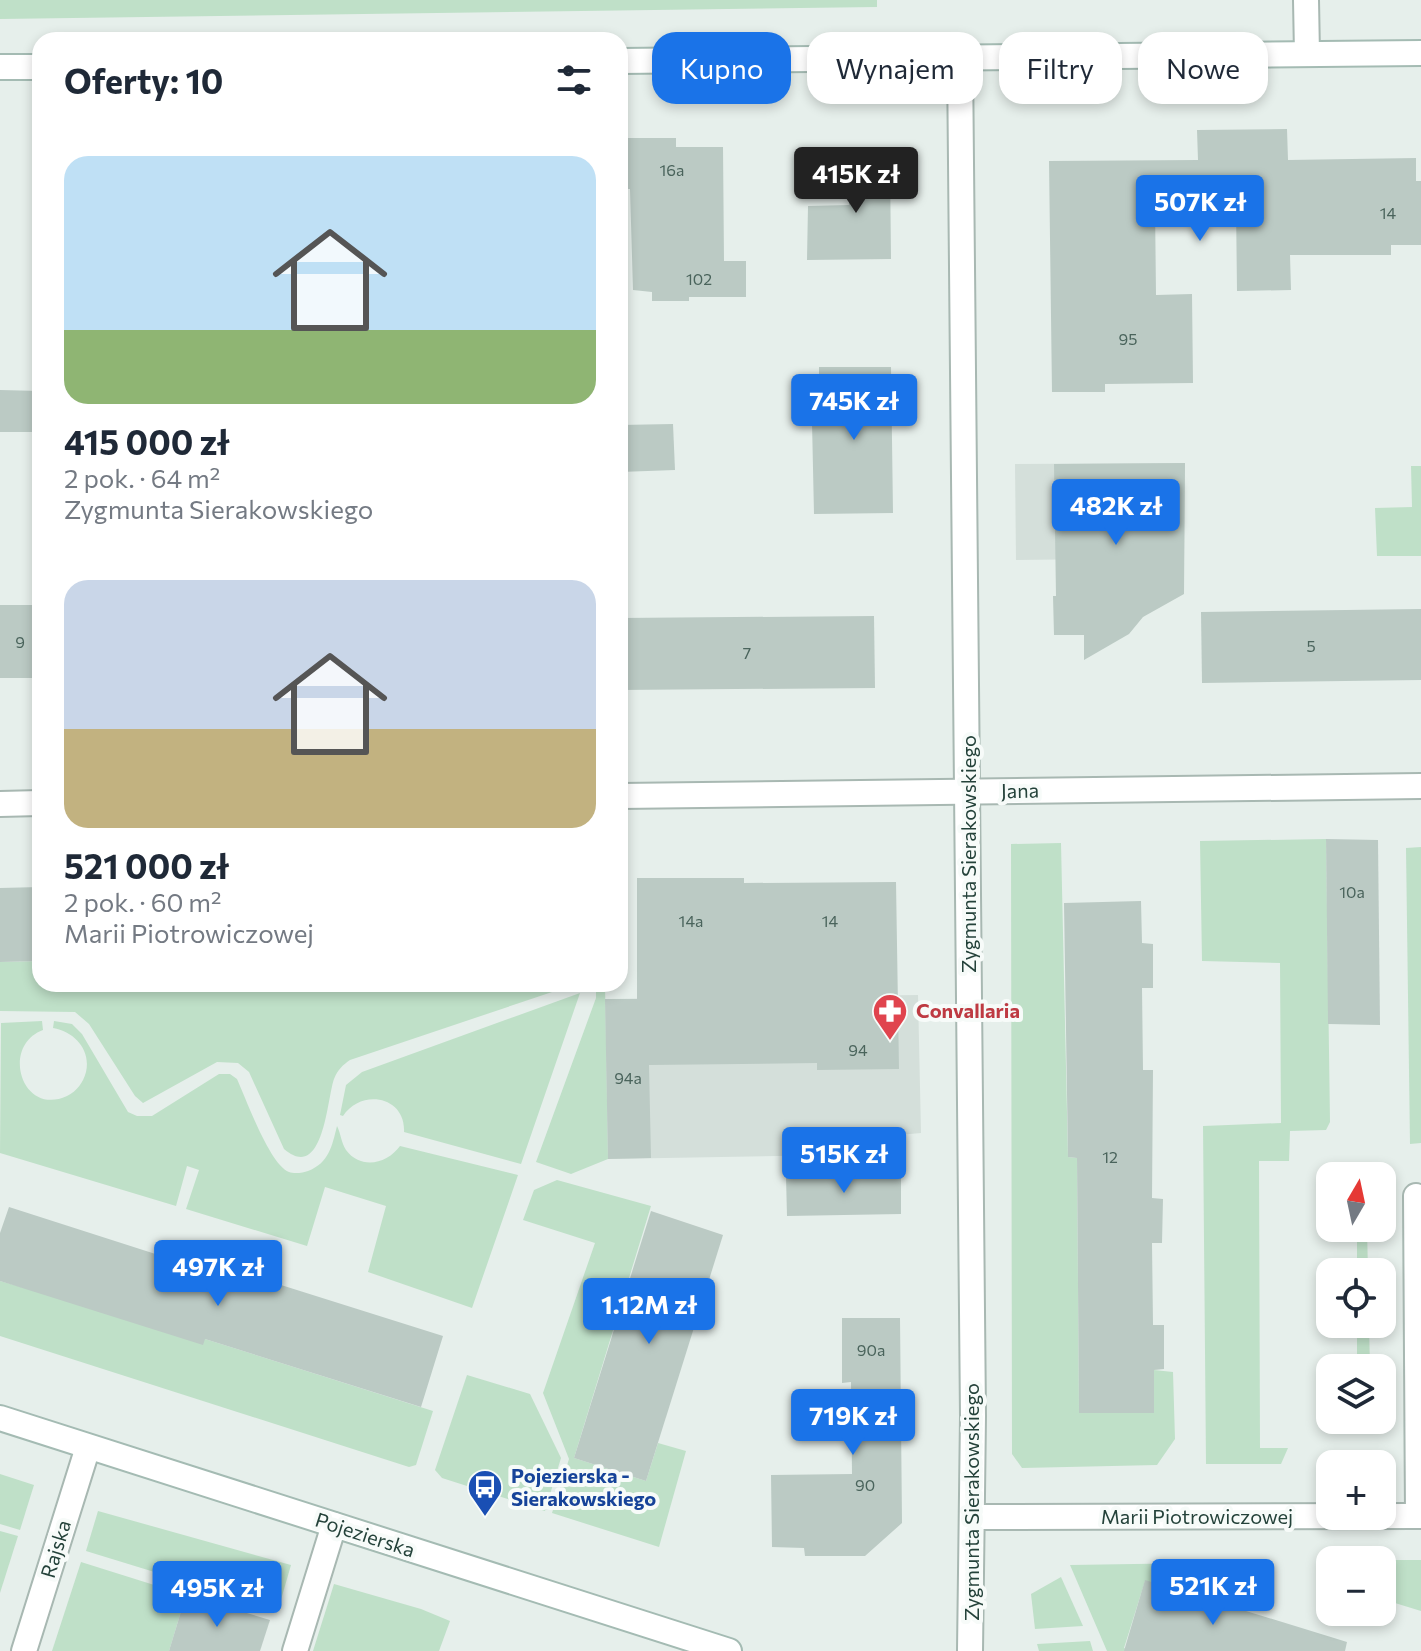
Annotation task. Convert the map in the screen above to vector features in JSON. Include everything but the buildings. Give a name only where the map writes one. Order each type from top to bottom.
[{"type":"street","points":[[1306,0],[1307,54]]},
{"type":"street","points":[[983,58],[1421,53]]},
{"type":"street","points":[[628,61],[807,59]]},
{"type":"street","points":[[0,67],[32,67]]},
{"type":"street","name":"Zygmunta Sierakowskiego","points":[[961,104],[969,792],[970,1651]]},
{"type":"street","name":"Jana","points":[[628,796],[1421,786]]},
{"type":"street","points":[[0,804],[32,803]]},
{"type":"street","points":[[1416,1196],[1420,1516]]},
{"type":"street","name":"Pojezierska","points":[[0,1418],[729,1651]]},
{"type":"street","name":"Rajska","points":[[24,1651],[88,1447]]},
{"type":"street","name":"Marii Piotrowiczowej","points":[[972,1517],[1420,1516]]},
{"type":"street","points":[[295,1651],[334,1525]]},
{"type":"shaded area","points":[[1185,463],[1184,558],[1016,560],[1015,464]]},
{"type":"shaded area","points":[[918,995],[921,1133],[899,1135],[899,1154],[608,1159],[605,999]]},
{"type":"green space","points":[[0,0],[877,0],[877,7],[0,19]]},
{"type":"green space","points":[[1411,466],[1421,466],[1421,556],[1377,556],[1375,508],[1412,507]]},
{"type":"green space","points":[[1326,839],[1330,1122],[1326,1130],[1290,1131],[1289,1161],[1259,1161],[1260,1448],[1288,1448],[1281,1464],[1206,1464],[1203,1126],[1281,1123],[1280,963],[1202,961],[1200,841]]},
{"type":"green space","points":[[1061,843],[1068,1157],[1077,1158],[1079,1412],[1154,1413],[1154,1370],[1173,1372],[1175,1439],[1157,1465],[1022,1468],[1012,1454],[1011,844]]},
{"type":"green space","points":[[1421,847],[1421,1143],[1410,1144],[1406,848]]},
{"type":"green space","points":[[32,961],[32,992],[552,992],[350,1060],[334,1079],[316,1147],[308,1155],[297,1157],[284,1149],[249,1072],[238,1063],[217,1062],[143,1103],[135,1096],[89,1024],[75,1012],[0,1011],[0,962]]},
{"type":"green space","points":[[596,992],[605,992],[608,1159],[571,1174],[536,1162]]},
{"type":"green space","points":[[580,993],[521,1164],[404,1132],[398,1110],[381,1100],[360,1102],[343,1116],[340,1115],[346,1085],[362,1072]]},
{"type":"green space","points":[[42,1021],[43,1030],[30,1038],[22,1050],[20,1063],[28,1089],[38,1097],[51,1100],[67,1096],[79,1086],[86,1072],[84,1049],[68,1033],[53,1028],[54,1021],[72,1024],[82,1034],[128,1112],[137,1116],[152,1116],[219,1074],[230,1074],[237,1079],[274,1157],[289,1172],[306,1172],[321,1163],[331,1147],[337,1126],[346,1150],[366,1162],[388,1157],[400,1146],[518,1175],[472,1308],[368,1272],[386,1206],[325,1187],[307,1246],[186,1209],[199,1170],[187,1166],[176,1206],[0,1153],[1,1023]]},
{"type":"green space","points":[[557,1180],[651,1206],[574,1458],[646,1481],[658,1443],[686,1451],[659,1547],[552,1513],[569,1459],[543,1393],[595,1243],[523,1220],[534,1190]]},
{"type":"green space","points":[[1357,1242],[1367,1242],[1368,1258],[1357,1258]]},
{"type":"green space","points":[[0,1281],[205,1339],[433,1411],[416,1465],[409,1467],[0,1336]]},
{"type":"green space","points":[[1357,1338],[1369,1338],[1370,1354],[1357,1354]]},
{"type":"green space","points":[[467,1375],[530,1394],[561,1458],[545,1511],[442,1478],[435,1470]]},
{"type":"green space","points":[[0,1474],[34,1485],[20,1530],[0,1524]]},
{"type":"green space","points":[[98,1511],[291,1565],[278,1610],[86,1551]]},
{"type":"green space","points":[[0,1531],[18,1536],[0,1593]]},
{"type":"green space","points":[[1396,1560],[1421,1560],[1421,1611],[1396,1603]]},
{"type":"green space","points":[[81,1562],[186,1595],[169,1651],[52,1651]]},
{"type":"green space","points":[[1198,1563],[1190,1594],[1145,1581],[1124,1648],[1132,1651],[1107,1651],[1070,1565]]},
{"type":"green space","points":[[1061,1577],[1083,1626],[1035,1629],[1031,1594]]},
{"type":"green space","points":[[334,1584],[421,1609],[450,1621],[439,1651],[313,1651]]},
{"type":"green space","points":[[1090,1641],[1093,1651],[1039,1651],[1037,1644]]},
{"type":"place","name":"Convallaria","points":[[890,1042]]},
{"type":"place","name":"Pojezierska - Sierakowskiego","points":[[485,1518]]}]
